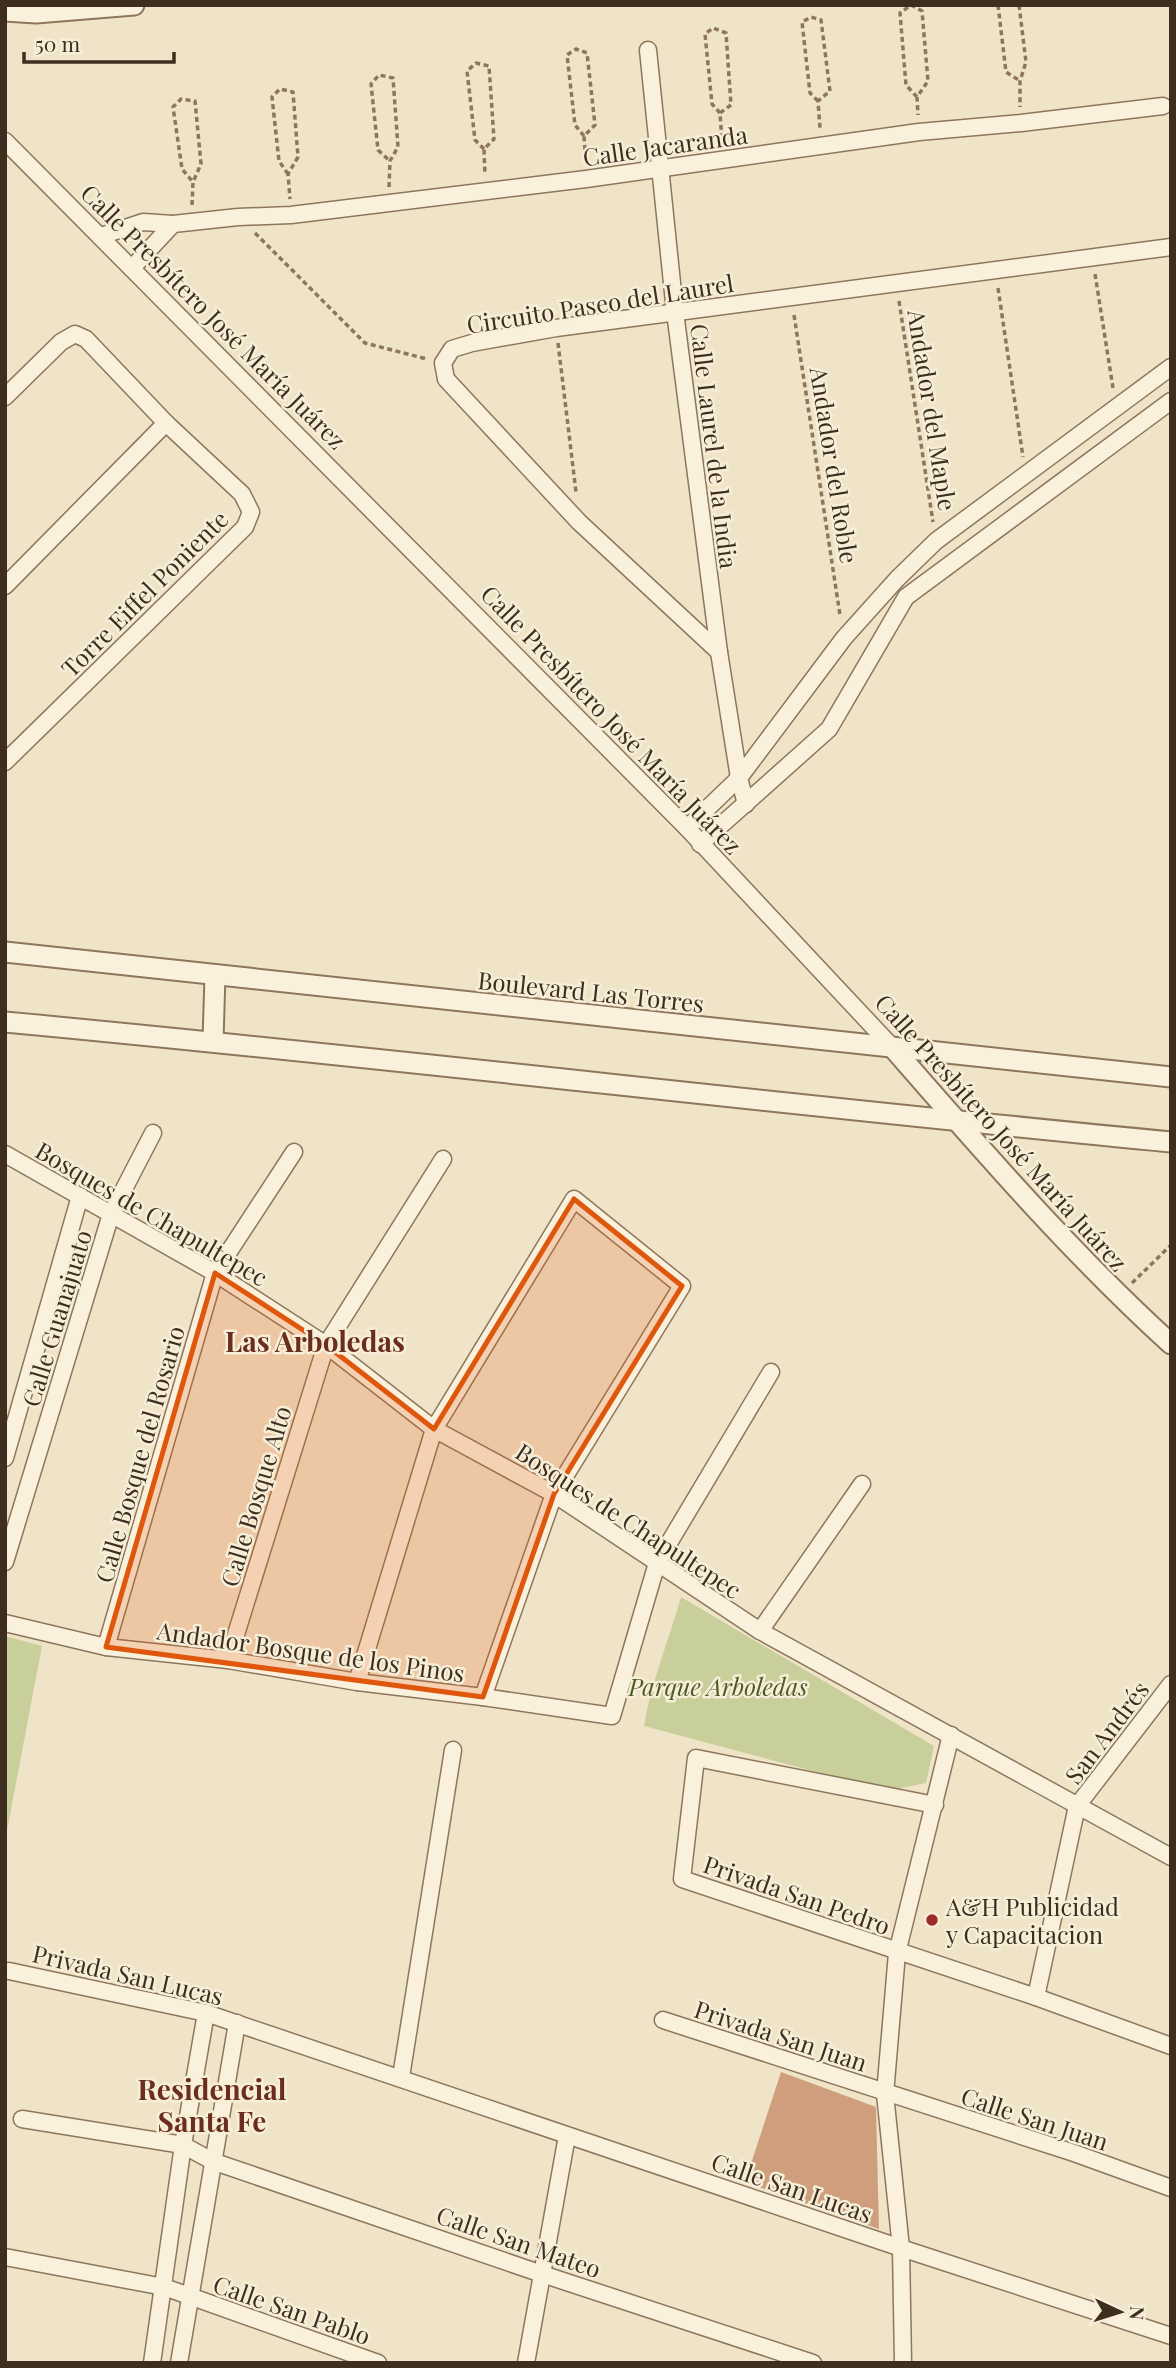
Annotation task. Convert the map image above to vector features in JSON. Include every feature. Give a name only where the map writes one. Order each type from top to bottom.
[{"type":"street","points":[[6,11],[36,13],[134,5]]},
{"type":"street","name":"Calle Laurel de la India","points":[[648,50],[674,312],[719,652],[739,778],[746,804]]},
{"type":"street","name":"Calle Jacaranda","points":[[101,236],[143,222],[173,224],[237,216],[291,215],[586,180],[724,161],[821,144],[1163,106]]},
{"type":"street","name":"Calle Presbítero José María Juárez","points":[[5,141],[687,828],[893,1048],[956,1121],[1118,1296],[1171,1344]]},
{"type":"street","points":[[132,268],[173,224]]},
{"type":"street","name":"Circuito Paseo del Laurel","points":[[719,652],[579,522],[446,379],[443,363],[452,349],[556,328],[1171,247]]},
{"type":"street","name":"Torre Eiffel Poniente","points":[[5,397],[61,342],[75,334],[86,339],[166,424],[242,494],[251,512],[245,527],[5,762]]},
{"type":"street","points":[[687,828],[739,778],[844,638],[897,579],[936,541],[1171,367]]},
{"type":"street","points":[[700,844],[829,729],[906,597],[1171,401]]},
{"type":"street","points":[[5,586],[166,424]]},
{"type":"street","points":[[1053,455],[1069,475]]},
{"type":"street","points":[[897,579],[906,597]]},
{"type":"street","name":"Boulevard Las Torres","points":[[5,953],[1171,1077]]},
{"type":"street","points":[[213,1041],[215,975]]},
{"type":"street","points":[[5,1022],[213,1041],[1171,1142]]},
{"type":"street","name":"Calle Guanajuato","points":[[5,1562],[111,1214],[153,1133]]},
{"type":"street","name":"Calle Bosque del Rosario","points":[[106,1647],[215,1273],[294,1152]]},
{"type":"street","name":"Bosques de Chapultepec","points":[[5,1154],[215,1273],[326,1345],[434,1429],[554,1494],[760,1631],[1171,1857]]},
{"type":"street","name":"Calle Bosque Alto","points":[[228,1660],[326,1345],[443,1159]]},
{"type":"street","points":[[5,1458],[80,1196]]},
{"type":"street","points":[[357,1682],[434,1429],[575,1199],[681,1286],[554,1494],[483,1697]]},
{"type":"street","points":[[657,1563],[771,1372]]},
{"type":"street","points":[[760,1631],[862,1484]]},
{"type":"street","name":"Andador Bosque de los Pinos","points":[[5,1623],[106,1647],[228,1660],[357,1682],[612,1716],[657,1563]]},
{"type":"street","name":"San Andrés","points":[[1077,1806],[1171,1685]]},
{"type":"street","points":[[903,2363],[901,2248],[885,2094],[897,1953],[951,1735]]},
{"type":"street","points":[[401,2077],[453,1751]]},
{"type":"street","name":"Privada San Pedro","points":[[935,1805],[696,1758],[682,1879],[897,1953],[1036,1997],[1171,2046]]},
{"type":"street","points":[[1036,1997],[1077,1806]]},
{"type":"street","name":"Privada San Lucas","points":[[9,1970],[206,2013],[237,2023]]},
{"type":"street","points":[[152,2363],[183,2145],[206,2013]]},
{"type":"street","name":"Privada San Juan","points":[[663,2020],[885,2094]]},
{"type":"street","points":[[179,2363],[237,2023]]},
{"type":"street","name":"Calle San Lucas","points":[[237,2023],[901,2248],[1171,2336]]},
{"type":"street","name":"Calle San Juan","points":[[885,2094],[1074,2153],[1171,2188]]},
{"type":"street","name":"Calle San Mateo","points":[[22,2119],[183,2145],[212,2161],[813,2363]]},
{"type":"street","points":[[526,2363],[567,2136]]},
{"type":"street","name":"Calle San Pablo","points":[[5,2258],[164,2287],[379,2363]]},
{"type":"path","points":[[917,97],[906,85],[900,13],[911,5],[922,11],[928,81],[917,97],[919,132]]},
{"type":"path","points":[[998,5],[1006,72],[1020,81]]},
{"type":"path","points":[[1019,5],[1026,62],[1020,81],[1021,123]]},
{"type":"path","points":[[818,101],[830,91],[821,20],[811,17],[802,22],[810,93],[818,101],[821,144]]},
{"type":"path","points":[[720,113],[731,105],[726,33],[713,29],[705,34],[712,104],[720,113],[724,161]]},
{"type":"path","points":[[584,136],[595,125],[587,53],[576,49],[567,55],[575,125],[584,136],[586,180]]},
{"type":"path","points":[[484,149],[494,139],[489,66],[476,63],[467,71],[475,140],[484,149],[486,191]]},
{"type":"path","points":[[389,203],[390,161],[398,147],[393,78],[379,75],[371,83],[378,150],[390,161]]},
{"type":"path","points":[[288,174],[298,157],[293,92],[280,89],[272,97],[279,161],[288,174],[291,215]]},
{"type":"path","points":[[191,221],[193,182],[201,164],[195,101],[181,99],[173,107],[183,169],[193,182]]},
{"type":"path","points":[[237,216],[365,343],[443,363]]},
{"type":"path","points":[[1092,258],[1116,407]]},
{"type":"path","points":[[995,271],[1025,473]]},
{"type":"path","name":"Andador del Maple","points":[[897,284],[936,541]]},
{"type":"path","name":"Andador del Roble","points":[[792,298],[844,638]]},
{"type":"path","points":[[556,328],[579,522]]},
{"type":"path","points":[[1118,1296],[1171,1245]]},
{"type":"highlighted area","points":[[574,1199],[682,1286],[554,1494],[483,1697],[106,1647],[215,1273],[326,1345],[434,1429]]},
{"type":"green space","name":"Parque Arboledas","points":[[681,1597],[934,1746],[926,1783],[887,1791],[644,1726]]},
{"type":"green space","points":[[5,1636],[42,1646],[5,1841]]},
{"type":"building","points":[[781,2072],[876,2107],[879,2229],[745,2182]]},
{"type":"place","name":"A&H Publicidad y Capacitacion","points":[[932,1920]]},
{"type":"district","name":"Las Arboledas","points":[[315,1340]]},
{"type":"district","name":"Residencial Santa Fe","points":[[212,2104]]}]
